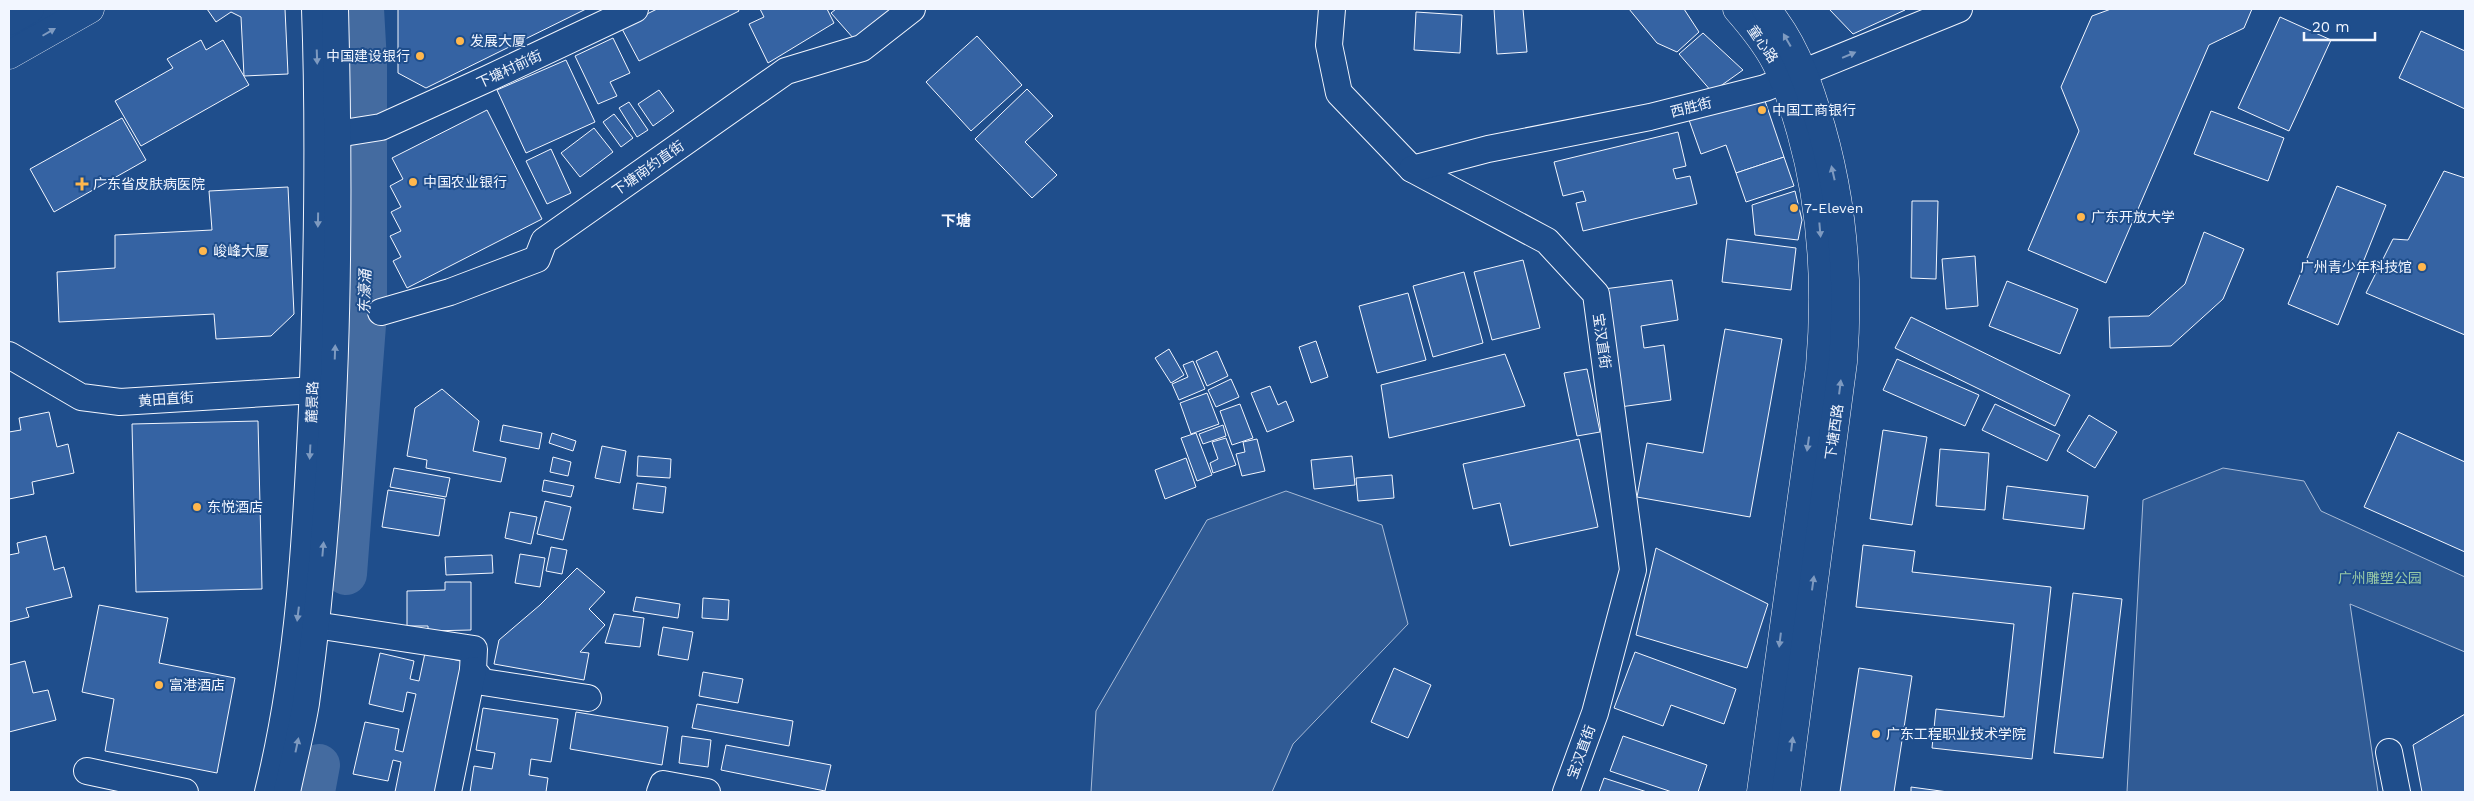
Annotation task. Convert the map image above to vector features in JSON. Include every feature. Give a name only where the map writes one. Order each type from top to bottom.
[{"type":"highway","points":[[9,20],[30,9]]},
{"type":"highway","points":[[9,55],[90,9]]},
{"type":"highway","name":"童心路","points":[[1737,9],[1795,77]]},
{"type":"highway","name":"童心路","points":[[1766,9],[1786,36],[1795,77]]},
{"type":"highway","name":"下塘西路","points":[[1760,792],[1820,367],[1824,299],[1823,263],[1816,196],[1804,142],[1795,77]]},
{"type":"highway","name":"下塘西路","points":[[1786,792],[1837,412],[1846,324],[1844,244],[1838,202],[1825,138],[1795,77]]},
{"type":"street","points":[[9,33],[51,9]]},
{"type":"street","name":"麓景路","points":[[287,792],[305,705],[326,512],[318,196],[316,9]]},
{"type":"street","name":"麓景路","points":[[268,792],[286,700],[323,390],[337,134],[334,9]]},
{"type":"street","name":"下塘村前街","points":[[337,134],[381,126],[487,79],[635,9]]},
{"type":"street","name":"下塘南约直街","points":[[381,312],[450,292],[536,259],[544,241],[786,71],[862,48],[912,9]]},
{"type":"street","name":"宝汉直街","points":[[1332,9],[1329,45],[1339,94],[1412,169],[1546,241],[1596,294],[1633,570],[1595,713],[1566,792]]},
{"type":"street","name":"西胜街","points":[[1412,169],[1488,148],[1650,118],[1744,94],[1795,77],[1959,9]]},
{"type":"street","name":"黄田直街","points":[[9,356],[81,397],[120,402],[323,390]]},
{"type":"street","points":[[315,625],[474,649],[474,670],[448,792]]},
{"type":"street","points":[[474,670],[482,682],[588,698]]},
{"type":"street","points":[[2389,752],[2397,792]]},
{"type":"street","points":[[87,771],[184,792]]},
{"type":"street","points":[[660,792],[663,784],[707,792]]},
{"type":"green space","name":"广州雕塑公园","points":[[2223,468],[2304,481],[2321,511],[2465,577],[2465,652],[2350,604],[2378,792],[2127,792],[2143,500]]},
{"type":"green space","points":[[1286,491],[1382,525],[1408,624],[1293,744],[1272,792],[1091,792],[1096,711],[1207,520]]},
{"type":"building","points":[[207,9],[285,9],[288,74],[244,76],[241,17],[231,12],[216,22]]},
{"type":"building","name":"发展大厦","points":[[398,9],[586,9],[426,88],[398,73]]},
{"type":"building","points":[[657,9],[738,9],[739,11],[639,61],[621,27]]},
{"type":"building","points":[[760,9],[827,9],[834,23],[768,63],[749,24],[764,17]]},
{"type":"building","points":[[836,9],[907,9],[862,48],[831,13]]},
{"type":"building","points":[[1494,9],[1523,9],[1527,52],[1497,54]]},
{"type":"building","points":[[1629,9],[1684,9],[1699,32],[1677,52],[1657,43]]},
{"type":"building","points":[[1829,9],[1904,9],[1905,10],[1853,34]]},
{"type":"building","points":[[2111,9],[2252,9],[2244,28],[2209,45],[2106,283],[2028,250],[2079,131],[2061,87],[2092,16]]},
{"type":"building","points":[[1416,12],[1462,15],[1460,53],[1414,50]]},
{"type":"building","points":[[2280,17],[2331,40],[2289,131],[2238,108]]},
{"type":"building","points":[[2421,31],[2465,51],[2465,109],[2399,78]]},
{"type":"building","points":[[1703,33],[1743,70],[1712,92],[1679,54]]},
{"type":"building","points":[[977,36],[1022,85],[971,131],[926,82]]},
{"type":"building","points":[[613,38],[630,73],[610,82],[617,96],[598,104],[575,56]]},
{"type":"building","points":[[201,40],[206,50],[223,40],[249,85],[141,146],[115,101],[173,68],[167,59]]},
{"type":"building","points":[[566,60],[595,122],[526,153],[497,90]]},
{"type":"building","points":[[1027,89],[1053,116],[1025,142],[1057,175],[1032,198],[975,139]]},
{"type":"building","points":[[659,90],[674,111],[653,126],[638,104]]},
{"type":"building","points":[[1763,95],[1784,157],[1736,173],[1726,145],[1701,154],[1689,120]]},
{"type":"building","points":[[629,102],[648,130],[637,137],[619,108]]},
{"type":"building","points":[[487,110],[542,219],[407,288],[393,261],[401,257],[390,236],[401,231],[391,212],[401,207],[390,186],[403,179],[392,158]]},
{"type":"building","points":[[2211,111],[2284,138],[2268,181],[2194,154]]},
{"type":"building","points":[[614,114],[633,138],[621,147],[603,122]]},
{"type":"building","points":[[122,118],[146,160],[54,212],[30,169]]},
{"type":"building","points":[[594,128],[613,152],[580,177],[561,153]]},
{"type":"building","points":[[1678,132],[1686,166],[1673,169],[1676,179],[1690,176],[1697,204],[1583,231],[1576,203],[1586,201],[1583,191],[1563,196],[1554,162]]},
{"type":"building","points":[[551,149],[571,193],[547,204],[526,161]]},
{"type":"building","points":[[1784,157],[1794,186],[1746,202],[1736,173]]},
{"type":"building","name":"广州青少年科技馆","points":[[2444,171],[2465,178],[2465,335],[2366,293],[2393,239],[2408,240]]},
{"type":"building","points":[[2337,186],[2386,205],[2338,325],[2288,304]]},
{"type":"building","name":"峻峰大厦","points":[[288,187],[294,314],[271,336],[216,339],[214,314],[59,322],[57,272],[115,268],[115,235],[212,230],[209,191]]},
{"type":"building","points":[[1795,191],[1802,220],[1798,240],[1755,235],[1752,205]]},
{"type":"building","points":[[1912,201],[1938,201],[1936,279],[1911,278]]},
{"type":"building","points":[[2204,232],[2244,249],[2223,299],[2171,346],[2110,348],[2109,317],[2149,316],[2185,284]]},
{"type":"building","points":[[1727,239],[1796,248],[1791,290],[1722,282]]},
{"type":"building","points":[[1975,256],[1978,306],[1946,309],[1942,259]]},
{"type":"building","points":[[1523,260],[1540,328],[1492,340],[1474,272]]},
{"type":"building","points":[[1464,272],[1483,343],[1433,357],[1413,286]]},
{"type":"building","points":[[1672,280],[1678,320],[1641,326],[1644,348],[1664,345],[1671,400],[1620,407],[1604,289]]},
{"type":"building","points":[[2007,281],[2078,309],[2060,354],[1989,326]]},
{"type":"building","points":[[1408,293],[1426,360],[1377,373],[1359,306]]},
{"type":"building","points":[[1911,317],[2070,395],[2055,426],[1895,348]]},
{"type":"building","points":[[1725,329],[1782,339],[1750,517],[1637,497],[1647,443],[1703,453]]},
{"type":"building","points":[[1316,341],[1328,377],[1311,383],[1299,347]]},
{"type":"building","points":[[1169,349],[1184,375],[1171,383],[1155,358]]},
{"type":"building","points":[[1217,351],[1228,376],[1207,386],[1196,361]]},
{"type":"building","points":[[1505,354],[1525,406],[1389,438],[1381,385]]},
{"type":"building","points":[[1897,359],[1979,395],[1965,426],[1883,390]]},
{"type":"building","points":[[1193,361],[1205,389],[1179,400],[1172,384],[1188,377],[1183,365]]},
{"type":"building","points":[[1587,369],[1600,432],[1577,436],[1564,373]]},
{"type":"building","points":[[1231,379],[1239,397],[1216,407],[1208,390]]},
{"type":"building","points":[[1270,386],[1278,405],[1286,401],[1294,421],[1267,432],[1251,393]]},
{"type":"building","points":[[442,389],[479,421],[473,451],[506,458],[501,482],[426,468],[427,460],[407,456],[415,408]]},
{"type":"building","points":[[1207,393],[1219,424],[1191,434],[1180,403]]},
{"type":"building","points":[[1240,404],[1253,438],[1232,445],[1220,411]]},
{"type":"building","points":[[1995,404],[2060,435],[2047,461],[1982,430]]},
{"type":"building","points":[[49,412],[57,447],[68,444],[74,473],[32,482],[34,494],[9,499],[9,432],[21,430],[19,418]]},
{"type":"building","points":[[2089,415],[2117,432],[2095,468],[2067,451]]},
{"type":"building","name":"东悦酒店","points":[[258,421],[262,589],[136,592],[132,424]]},
{"type":"building","points":[[503,425],[542,433],[539,449],[500,441]]},
{"type":"building","points":[[1223,425],[1226,436],[1203,444],[1199,434]]},
{"type":"building","points":[[1883,430],[1927,437],[1912,525],[1870,519]]},
{"type":"building","points":[[2398,432],[2465,462],[2465,552],[2364,507]]},
{"type":"building","points":[[552,433],[576,441],[573,451],[549,443]]},
{"type":"building","points":[[1196,433],[1212,475],[1197,481],[1181,438]]},
{"type":"building","points":[[1226,438],[1236,465],[1213,473],[1210,463],[1218,459],[1212,442]]},
{"type":"building","points":[[1257,439],[1265,471],[1242,476],[1236,454],[1245,452],[1243,442]]},
{"type":"building","points":[[1579,439],[1598,527],[1510,546],[1500,503],[1473,509],[1463,464]]},
{"type":"building","points":[[602,446],[626,451],[620,483],[595,478]]},
{"type":"building","points":[[1940,449],[1989,453],[1985,510],[1936,506]]},
{"type":"building","points":[[638,456],[671,459],[670,478],[637,476]]},
{"type":"building","points":[[1352,456],[1355,485],[1314,489],[1311,460]]},
{"type":"building","points":[[553,457],[571,462],[568,476],[550,472]]},
{"type":"building","points":[[1186,458],[1196,487],[1165,499],[1155,470]]},
{"type":"building","points":[[394,468],[450,478],[446,497],[390,487]]},
{"type":"building","points":[[1392,475],[1394,498],[1358,501],[1356,478]]},
{"type":"building","points":[[544,480],[574,486],[571,497],[542,491]]},
{"type":"building","points":[[637,483],[666,487],[663,513],[633,509]]},
{"type":"building","points":[[2007,486],[2088,496],[2084,529],[2003,519]]},
{"type":"building","points":[[388,490],[445,499],[439,536],[382,527]]},
{"type":"building","points":[[545,501],[571,507],[563,540],[537,534]]},
{"type":"building","points":[[510,512],[537,517],[531,544],[505,538]]},
{"type":"building","points":[[46,536],[54,570],[64,567],[72,597],[26,608],[29,617],[9,622],[9,555],[19,553],[17,543]]},
{"type":"building","points":[[1863,545],[1915,551],[1912,572],[2051,587],[2032,759],[1932,748],[1936,709],[2004,717],[2014,624],[1856,607]]},
{"type":"building","points":[[551,547],[567,550],[562,574],[546,571]]},
{"type":"building","points":[[1656,548],[1768,604],[1747,668],[1636,635]]},
{"type":"building","points":[[520,554],[545,558],[540,587],[515,583]]},
{"type":"building","points":[[492,555],[493,573],[446,575],[445,557]]},
{"type":"building","points":[[577,568],[605,592],[589,609],[605,625],[580,652],[589,653],[584,680],[494,664],[499,640],[540,605]]},
{"type":"building","points":[[445,582],[471,582],[471,630],[428,631],[428,626],[407,626],[407,591],[445,590]]},
{"type":"building","points":[[2073,593],[2122,599],[2103,758],[2054,753]]},
{"type":"building","points":[[636,597],[680,604],[678,618],[633,611]]},
{"type":"building","points":[[703,598],[729,600],[728,620],[702,618]]},
{"type":"building","name":"富港酒店","points":[[99,605],[168,618],[159,663],[235,678],[217,773],[105,751],[114,699],[82,692]]},
{"type":"building","points":[[614,614],[644,618],[640,647],[605,643]]},
{"type":"building","points":[[663,627],[693,632],[688,660],[658,655]]},
{"type":"building","points":[[1635,652],[1736,689],[1724,724],[1671,705],[1663,726],[1614,708]]},
{"type":"building","points":[[380,653],[414,661],[410,679],[419,681],[425,653],[465,662],[437,792],[395,792],[401,762],[393,760],[388,781],[353,774],[365,722],[399,729],[395,750],[403,752],[416,694],[407,692],[403,712],[369,704]]},
{"type":"building","points":[[25,661],[33,693],[48,690],[56,720],[9,732],[9,665]]},
{"type":"building","points":[[1394,668],[1431,685],[1408,738],[1371,722]]},
{"type":"building","name":"广东工程职业技术学院","points":[[1859,668],[1912,676],[1894,792],[1840,792]]},
{"type":"building","points":[[703,672],[743,679],[738,703],[699,696]]},
{"type":"building","points":[[697,704],[793,721],[789,746],[692,728]]},
{"type":"building","points":[[483,708],[558,719],[551,762],[531,759],[529,775],[548,778],[546,792],[470,792],[474,766],[492,769],[495,753],[476,750]]},
{"type":"building","points":[[576,712],[668,727],[662,765],[570,749]]},
{"type":"building","points":[[2465,714],[2465,792],[2422,792],[2413,745]]},
{"type":"building","points":[[682,736],[711,740],[708,767],[679,763]]},
{"type":"building","points":[[1623,736],[1707,765],[1698,792],[1672,792],[1610,771]]},
{"type":"building","points":[[726,745],[831,765],[825,791],[721,770]]},
{"type":"building","points":[[1604,778],[1647,792],[1599,792]]},
{"type":"building","points":[[1911,787],[1948,792],[1911,792]]},
{"type":"waterway","name":"东濠涌","points":[[346,574],[366,312],[366,62],[363,9]]},
{"type":"waterway","name":"东濠涌","points":[[314,792],[319,765]]},
{"type":"place","name":"发展大厦","points":[[460,41]]},
{"type":"place","name":"中国建设银行","points":[[420,56]]},
{"type":"place","name":"中国工商银行","points":[[1762,110]]},
{"type":"place","name":"中国农业银行","points":[[413,182]]},
{"type":"place","name":"广东省皮肤病医院","points":[[82,184]]},
{"type":"place","name":"7-Eleven","points":[[1794,208]]},
{"type":"place","name":"广东开放大学","points":[[2081,217]]},
{"type":"place","name":"峻峰大厦","points":[[203,251]]},
{"type":"place","name":"广州青少年科技馆","points":[[2422,267]]},
{"type":"place","name":"东悦酒店","points":[[197,507]]},
{"type":"place","name":"富港酒店","points":[[159,685]]},
{"type":"place","name":"广东工程职业技术学院","points":[[1876,734]]},
{"type":"district","name":"下塘","points":[[956,221]]}]
